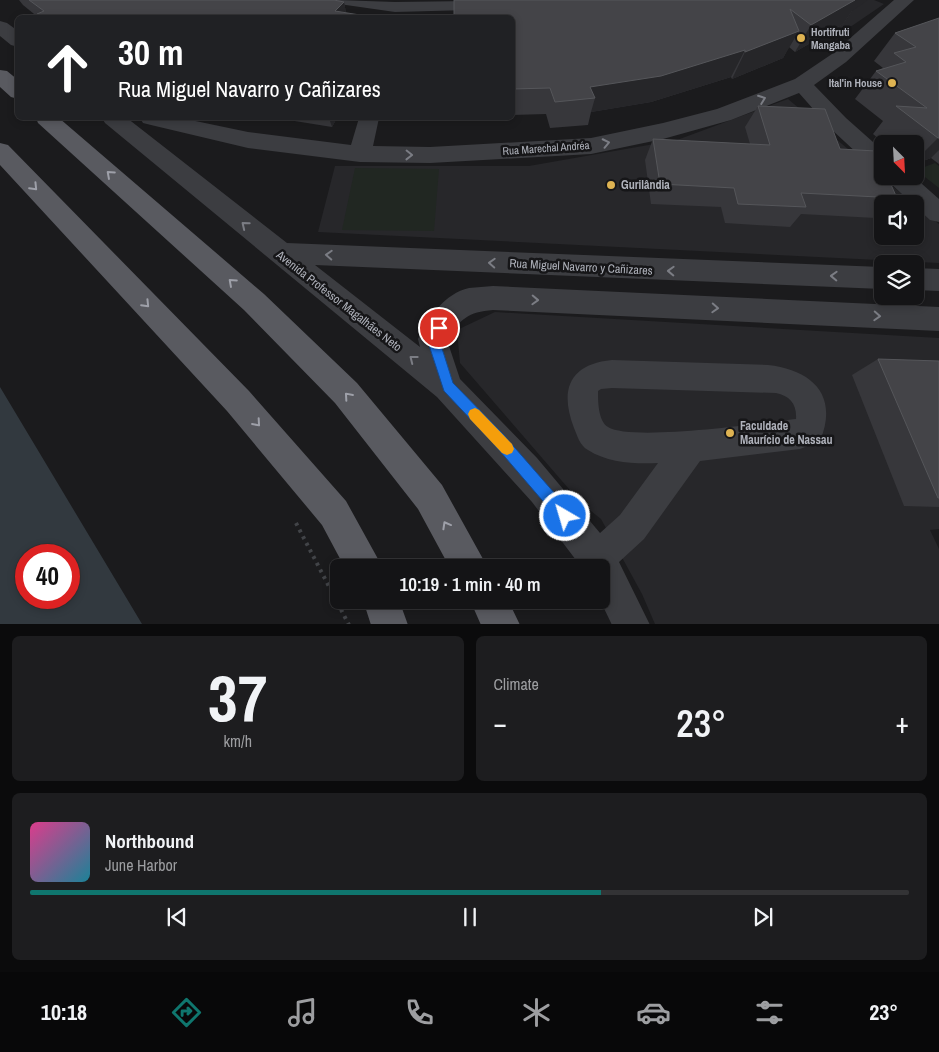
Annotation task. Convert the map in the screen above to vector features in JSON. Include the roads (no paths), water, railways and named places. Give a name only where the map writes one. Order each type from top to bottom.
[{"type":"main road","points":[[0,76],[15,89]]},
{"type":"main road","points":[[48,120],[254,302],[346,393],[430,497],[465,559]]},
{"type":"main road","points":[[0,151],[238,402],[334,513],[360,559]]},
{"type":"main road","points":[[384,609],[390,624]]},
{"type":"main road","points":[[493,609],[502,624]]},
{"type":"street","points":[[346,0],[394,12],[548,0]]},
{"type":"street","name":"Rua Marechal Andréa","points":[[159,120],[248,140],[360,154],[430,156],[591,146],[662,131],[723,114],[802,84],[839,58],[905,0]]},
{"type":"street","points":[[0,27],[15,39]]},
{"type":"street","points":[[802,84],[838,123],[874,156]]},
{"type":"street","name":"Avenida Professor Magalhães Neto","points":[[115,120],[448,387],[498,438],[554,502],[597,559]]},
{"type":"street","points":[[360,154],[368,120]]},
{"type":"street","points":[[907,185],[939,213]]},
{"type":"street","name":"Rua Miguel Navarro y Cañizares","points":[[280,253],[699,272],[874,278]]},
{"type":"street","points":[[924,279],[939,280]]},
{"type":"street","points":[[448,387],[432,339],[446,317],[469,300],[503,298],[939,319]]},
{"type":"street","points":[[597,559],[632,527],[691,446],[800,434],[809,430],[813,422],[809,400],[802,390],[790,383],[751,378],[612,374],[596,376],[585,385],[582,398],[589,427],[596,438],[632,447],[691,446]]},
{"type":"street","name":"Avenida Professor Magalhães Neto","points":[[610,583],[632,624]]},
{"type":"place","name":"Hortifruti Mangaba","points":[[801,38]]},
{"type":"place","name":"Ital'in House","points":[[892,83]]},
{"type":"place","name":"Gurilândia","points":[[611,185]]},
{"type":"place","name":"Faculdade Maurício de Nassau","points":[[730,433]]}]
